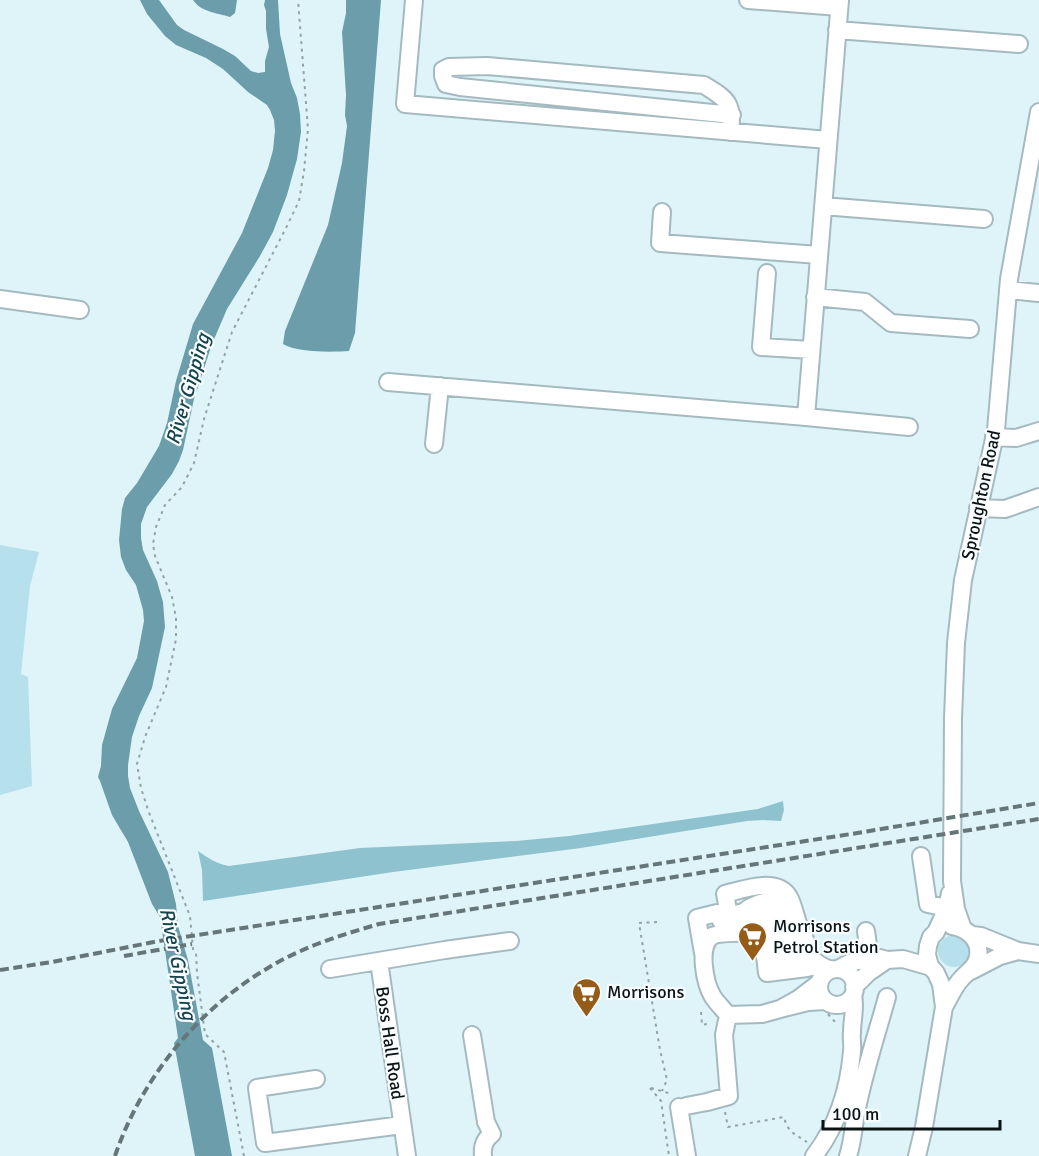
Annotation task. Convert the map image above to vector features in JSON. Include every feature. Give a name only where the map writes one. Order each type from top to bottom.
[{"type":"street","points":[[414,0],[405,104],[731,124]]},
{"type":"street","points":[[748,0],[839,4],[806,417]]},
{"type":"street","points":[[837,30],[1019,44]]},
{"type":"street","points":[[731,124],[724,97],[704,85],[487,66],[449,67],[443,70],[442,76],[446,84],[460,87],[731,124],[828,140]]},
{"type":"street","name":"Sproughton Road","points":[[944,1007],[955,988],[977,961],[979,952],[977,943],[968,932],[956,909],[952,881],[956,643],[963,580],[994,437],[1008,290],[1035,157],[1039,112]]},
{"type":"street","points":[[823,206],[984,219]]},
{"type":"street","points":[[663,212],[660,243],[819,255]]},
{"type":"street","points":[[767,273],[761,346],[811,351]]},
{"type":"street","points":[[1008,290],[1039,292]]},
{"type":"street","points":[[815,297],[865,302],[891,322],[970,329]]},
{"type":"street","points":[[0,299],[80,310]]},
{"type":"street","points":[[388,382],[909,427]]},
{"type":"street","points":[[434,444],[440,386]]},
{"type":"street","points":[[994,437],[1016,438],[1039,431]]},
{"type":"street","points":[[978,508],[1005,509],[1039,497]]},
{"type":"street","points":[[921,856],[928,904],[947,908]]},
{"type":"street","name":"Sproughton Road","points":[[917,1156],[924,1128],[944,1007],[941,984],[927,954],[947,908],[952,881]]},
{"type":"street","points":[[751,934],[725,894],[769,886],[784,891],[826,972],[819,983],[820,994],[851,1035]]},
{"type":"street","points":[[751,934],[758,904],[784,902],[809,941]]},
{"type":"street","points":[[728,1015],[715,1000],[706,980],[697,918],[717,913],[751,934]]},
{"type":"street","points":[[703,952],[707,941],[714,935],[718,925],[751,934],[809,941],[849,963],[887,959],[934,970],[950,978],[967,974],[1000,956],[1018,951]]},
{"type":"street","points":[[714,935],[751,934],[789,926],[795,927],[853,978],[854,1001],[849,1078],[839,1114],[817,1153]]},
{"type":"street","points":[[830,1009],[833,1005],[844,1003],[868,973],[887,959],[933,937],[944,928],[954,926],[1018,951],[1039,954]]},
{"type":"street","points":[[866,931],[887,959]]},
{"type":"street","name":"Boss Hall Road","points":[[330,969],[510,941]]},
{"type":"street","name":"Boss Hall Road","points":[[379,961],[407,1156]]},
{"type":"street","points":[[780,1009],[819,983]]},
{"type":"street","points":[[848,1156],[887,997]]},
{"type":"street","points":[[728,1015],[762,1014],[808,1002],[830,1009]]},
{"type":"street","points":[[687,1156],[682,1106],[729,1096],[724,1035],[728,1015]]},
{"type":"street","points":[[472,1035],[486,1122],[492,1134],[486,1139],[483,1156]]},
{"type":"street","name":"Boss Hall Road","points":[[316,1079],[256,1088],[266,1143],[402,1125]]},
{"type":"path","points":[[244,1156],[224,1052],[205,1034],[190,916],[148,810],[137,764],[145,737],[166,687],[176,639],[176,618],[172,597],[155,556],[153,544],[156,527],[165,505],[182,487],[194,463],[204,419],[232,332],[299,201],[308,129],[298,0]]},
{"type":"path","points":[[657,922],[639,923],[667,1080],[662,1091]]},
{"type":"path","points":[[650,1088],[661,1101],[669,1156]]},
{"type":"path","points":[[790,1131],[817,1153]]},
{"type":"shaded area","points":[[0,545],[39,552],[30,586],[21,674],[28,677],[32,786],[0,795]]},
{"type":"shaded area","points":[[783,801],[784,810],[781,821],[747,821],[581,848],[393,872],[203,901],[202,870],[198,851],[229,866],[360,848],[516,841],[569,836],[758,809]]},
{"type":"shaded area","points":[[954,935],[965,940],[970,951],[965,962],[954,967],[943,962],[938,951],[943,940]]},
{"type":"water","name":"River Gipping","points":[[140,0],[159,0],[177,25],[235,56],[251,71],[258,73],[265,72],[269,47],[265,0],[278,0],[280,34],[300,114],[301,132],[297,159],[273,232],[227,309],[212,344],[194,399],[179,461],[147,507],[141,524],[143,550],[157,581],[163,602],[165,627],[152,688],[132,737],[128,776],[139,811],[168,872],[203,1040],[212,1048],[232,1156],[195,1156],[174,1043],[178,1038],[160,917],[152,904],[128,842],[112,815],[98,777],[102,745],[112,709],[137,658],[144,621],[136,585],[121,557],[119,540],[125,498],[137,483],[159,446],[193,324],[242,233],[268,168],[275,131],[274,120],[267,105],[248,92],[223,69],[206,58],[176,45],[165,36],[147,14]]},
{"type":"water","points":[[193,0],[237,0],[235,13],[230,17],[205,10]]},
{"type":"water","points":[[346,0],[381,0],[355,333],[349,351],[325,352],[297,349],[283,344],[285,331],[328,225],[342,163],[347,126],[342,32]]},
{"type":"railway","points":[[0,970],[159,941],[1039,803]]},
{"type":"railway","points":[[115,1156],[126,1127],[156,1073],[196,1025],[242,985],[294,954],[322,942],[379,924],[1039,819]]},
{"type":"railway","points":[[124,956],[192,944]]},
{"type":"place","name":"Morrisons Petrol Station","points":[[752,962]]},
{"type":"place","name":"Morrisons","points":[[586,1018]]}]
